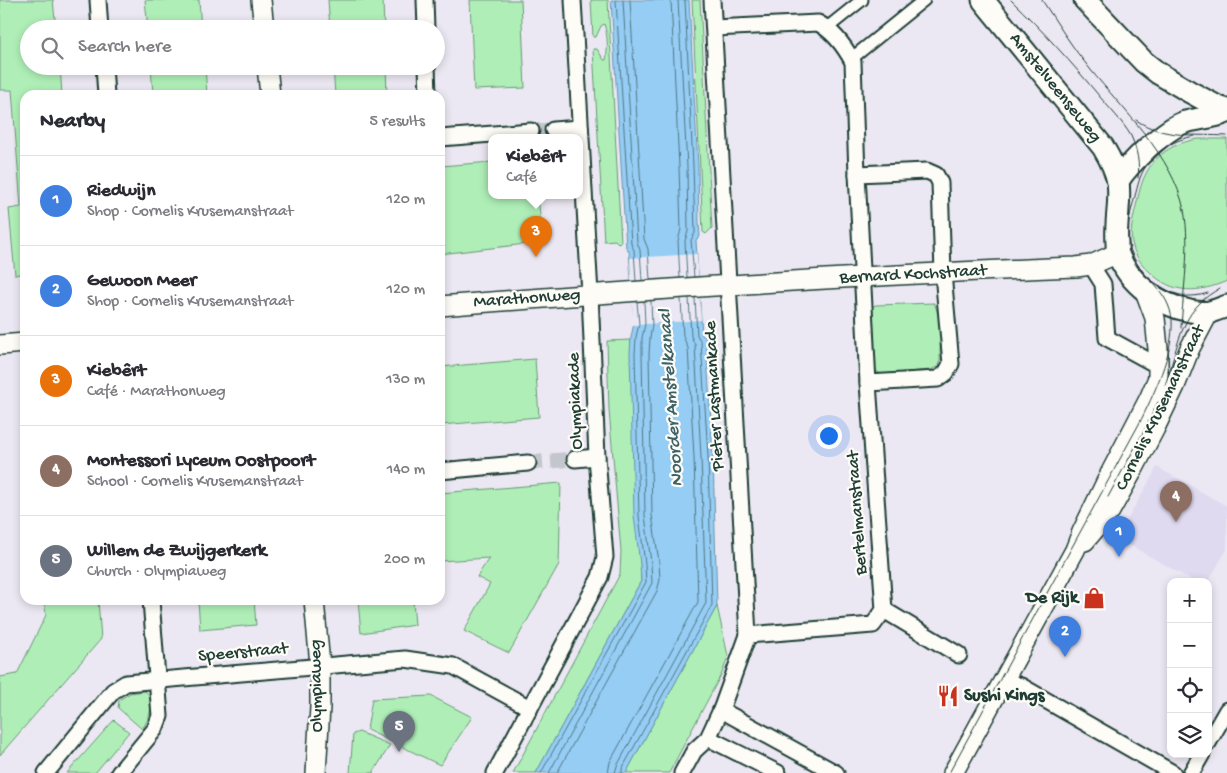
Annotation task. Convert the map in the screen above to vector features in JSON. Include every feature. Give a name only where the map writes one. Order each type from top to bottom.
[{"type":"main road","name":"Amstelveenseweg","points":[[983,0],[1103,147],[1111,161],[1118,181],[1115,229],[1118,253],[1129,274],[1145,291],[1171,306],[1193,311],[1218,309]]},
{"type":"main road","points":[[1085,0],[1144,62],[1200,98],[1218,107],[1224,113]]},
{"type":"main road","points":[[1118,181],[1132,163],[1167,133],[1185,122],[1224,113]]},
{"type":"street","points":[[98,0],[99,20]]},
{"type":"street","points":[[261,0],[263,20]]},
{"type":"street","points":[[425,0],[426,20]]},
{"type":"street","name":"Olympiakade","points":[[572,0],[580,134]]},
{"type":"street","name":"Pieter Lastmankade","points":[[682,773],[694,750],[708,738],[721,710],[748,634],[712,0]]},
{"type":"street","points":[[828,28],[862,0]]},
{"type":"street","points":[[851,59],[897,30],[924,0]]},
{"type":"street","points":[[714,28],[818,23],[828,28],[853,62],[857,174],[927,171],[936,175],[940,183],[943,273],[951,364],[946,373],[938,379],[868,384]]},
{"type":"street","points":[[105,75],[106,90]]},
{"type":"street","points":[[268,75],[269,90]]},
{"type":"street","points":[[427,75],[428,90]]},
{"type":"street","points":[[553,130],[580,128]]},
{"type":"street","points":[[492,134],[531,131]]},
{"type":"street","points":[[445,138],[488,134]]},
{"type":"street","name":"Bertelmanstraat","points":[[857,174],[868,384],[884,610]]},
{"type":"street","name":"Olympiakade","points":[[495,773],[600,576],[605,556],[597,457],[583,178]]},
{"type":"street","name":"Bernard Kochstraat","points":[[706,287],[863,277],[1076,267],[1091,265],[1118,253]]},
{"type":"street","points":[[1091,265],[1103,284],[1107,338],[1151,362],[1159,362]]},
{"type":"street","name":"Marathonweg","points":[[445,306],[706,287]]},
{"type":"street","name":"Cornelis Krusemanstraat","points":[[953,773],[1075,550],[1082,532],[1158,378],[1159,362],[1155,318],[1145,291]]},
{"type":"street","name":"Cornelis Krusemanstraat","points":[[1075,550],[1089,537],[1110,511],[1155,428],[1190,348],[1218,309]]},
{"type":"street","points":[[0,345],[20,343]]},
{"type":"street","points":[[575,459],[597,457]]},
{"type":"street","points":[[445,471],[528,463]]},
{"type":"street","points":[[119,773],[156,729],[160,716],[151,605]]},
{"type":"street","name":"Olympiaweg","points":[[314,605],[320,665],[320,707],[316,773]]},
{"type":"street","points":[[748,634],[873,626],[884,610],[959,655]]},
{"type":"street","name":"Speerstraat","points":[[46,773],[113,691],[126,683],[405,659],[453,666],[530,708]]},
{"type":"street","points":[[1003,680],[1021,686],[1173,773]]},
{"type":"street","points":[[721,710],[836,773]]},
{"type":"street","points":[[1212,736],[1227,710]]},
{"type":"street","points":[[708,738],[778,773]]},
{"type":"street","points":[[1191,773],[1200,758]]},
{"type":"shaded area","points":[[1157,467],[1227,506],[1227,549],[1210,578],[1188,578],[1117,538]]},
{"type":"green space","points":[[0,0],[53,0],[55,20],[20,20],[20,75],[61,75],[62,90],[20,90],[20,194],[12,90],[0,90]]},
{"type":"green space","points":[[145,0],[199,0],[200,20],[147,20]]},
{"type":"green space","points":[[328,0],[383,0],[384,20],[329,20]]},
{"type":"green space","points":[[470,0],[521,0],[525,88],[474,90]]},
{"type":"green space","points":[[591,0],[608,0],[621,242],[619,244],[615,240],[604,241],[593,49],[597,49],[604,60],[606,60],[607,42],[604,24],[601,26],[596,37],[593,37]]},
{"type":"green space","points":[[692,0],[700,0],[712,228],[706,234],[703,232]]},
{"type":"green space","points":[[152,75],[206,75],[207,90],[153,90]]},
{"type":"green space","points":[[334,75],[386,75],[387,90],[335,90]]},
{"type":"green space","points":[[1198,139],[1227,139],[1227,281],[1206,288],[1187,290],[1168,285],[1144,267],[1134,251],[1131,231],[1141,186],[1152,164],[1172,147]]},
{"type":"green space","points":[[488,162],[488,199],[538,199],[543,242],[445,253],[445,166]]},
{"type":"green space","points":[[20,207],[20,274],[15,275],[9,209]]},
{"type":"green space","points":[[934,303],[937,309],[940,331],[940,361],[937,367],[931,370],[881,374],[876,371],[870,310],[873,306]]},
{"type":"green space","points":[[631,340],[641,581],[536,773],[513,773],[620,574],[621,551],[609,410],[607,341]]},
{"type":"green space","points":[[535,359],[539,417],[445,425],[445,367]]},
{"type":"green space","points":[[561,483],[559,564],[509,653],[464,631],[490,584],[477,577],[489,558],[445,561],[445,493]]},
{"type":"green space","points":[[45,605],[98,605],[101,639],[0,755],[0,677],[17,674],[46,615]]},
{"type":"green space","points":[[198,605],[254,605],[256,625],[200,630]]},
{"type":"green space","points":[[358,605],[413,605],[415,625],[361,633]]},
{"type":"green space","points":[[717,606],[728,656],[723,671],[669,773],[626,773]]},
{"type":"green space","points":[[145,691],[151,699],[151,710],[142,729],[118,708],[119,700],[130,693]]},
{"type":"green space","points":[[431,696],[472,717],[440,765],[367,730],[372,699]]},
{"type":"green space","points":[[114,720],[129,732],[95,773],[67,773]]},
{"type":"green space","points":[[359,732],[390,745],[373,773],[350,773],[353,734]]},
{"type":"water","name":"Noorder Amstelkanaal","points":[[611,0],[689,0],[698,166],[700,236],[696,240],[702,335],[706,338],[713,456],[717,606],[626,773],[536,773],[641,581],[634,516],[630,353],[634,323],[629,251],[626,248]]},
{"type":"pier","points":[[697,254],[701,320],[633,325],[630,258]]},
{"type":"tunnel","points":[[531,131],[553,130]]},
{"type":"tunnel","points":[[528,463],[575,459]]},
{"type":"tram line","points":[[1011,0],[1068,60],[1124,126],[1131,136],[1136,151],[1139,167],[1138,178]]},
{"type":"tram line","points":[[1042,0],[1083,61],[1158,152],[1178,190],[1184,210],[1187,239],[1181,328]]},
{"type":"tram line","points":[[1136,120],[1147,126],[1169,133],[1227,136]]},
{"type":"tram line","points":[[949,773],[1139,424],[1162,374],[1172,333],[1170,310],[1161,293],[1143,272],[1133,256],[1130,250],[1128,226],[1140,178],[1149,162],[1169,145],[1195,136]]},
{"type":"tram line","points":[[1159,285],[1171,292],[1188,296],[1208,293]]},
{"type":"tram line","points":[[1165,385],[1181,333],[1191,313],[1200,302],[1220,288]]},
{"type":"tram line","points":[[1108,497],[1158,402]]},
{"type":"place","name":"Kiebêrt","points":[[536,257]]},
{"type":"place","name":"Montessori Lyceum Oostpoort","points":[[1176,522]]},
{"type":"place","name":"Riedwijn","points":[[1119,557]]},
{"type":"place","name":"De Rijk","points":[[1094,598]]},
{"type":"place","name":"Gewoon Meer","points":[[1065,657]]},
{"type":"place","name":"Sushi Kings","points":[[948,696]]},
{"type":"place","name":"Willem de Zwijgerkerk","points":[[399,752]]}]
